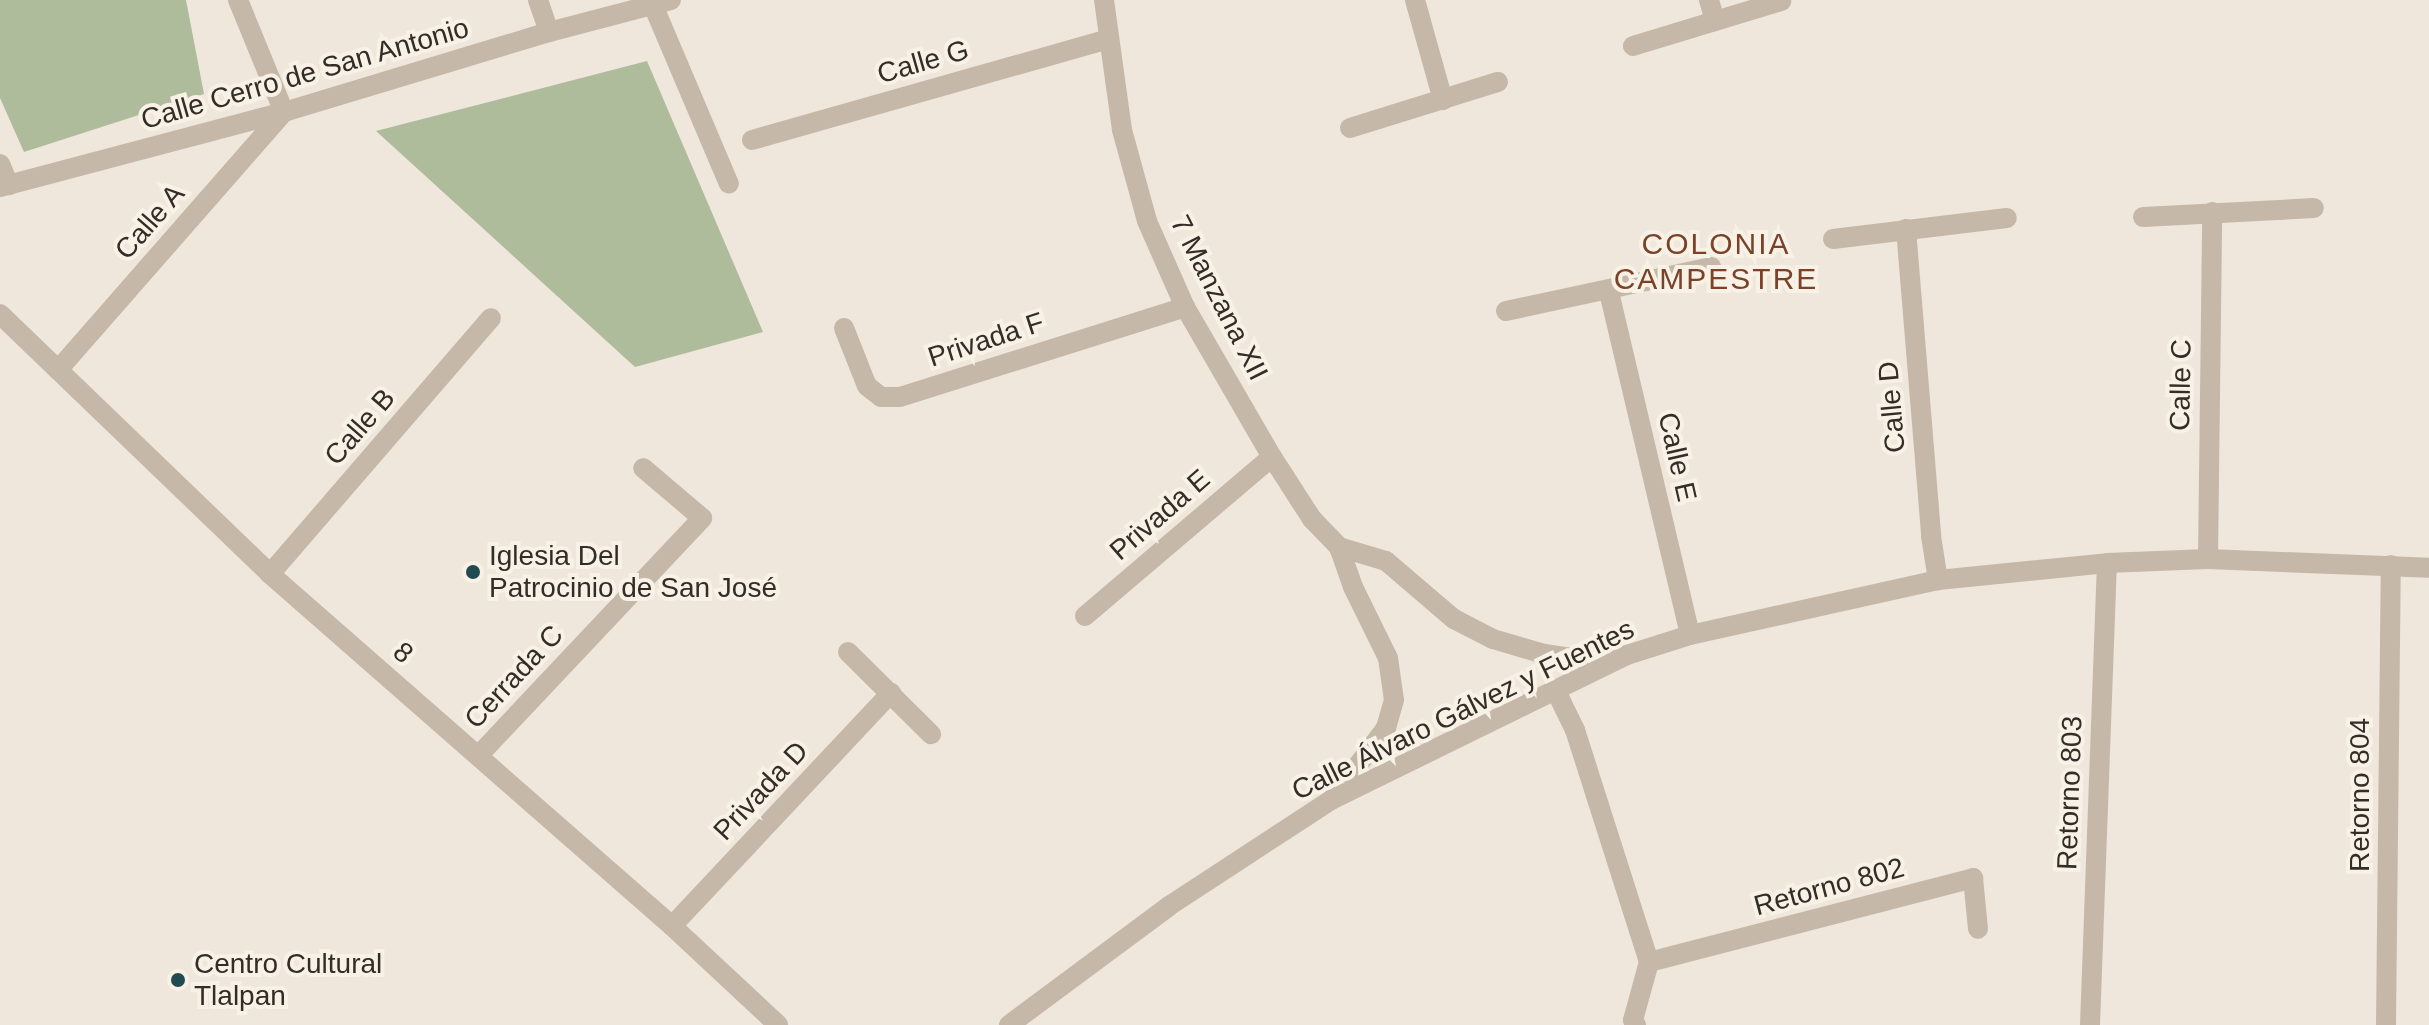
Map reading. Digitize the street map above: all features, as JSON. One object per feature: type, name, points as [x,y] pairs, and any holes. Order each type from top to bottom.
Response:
[{"type":"street","points":[[238,0],[284,112]]},
{"type":"street","points":[[538,0],[549,32]]},
{"type":"street","name":"7 Manzana XII","points":[[1104,0],[1122,130],[1143,206],[1185,307],[1272,457],[1312,519],[1339,547]]},
{"type":"street","points":[[1415,0],[1443,100]]},
{"type":"street","points":[[1709,0],[1715,21]]},
{"type":"street","points":[[1633,46],[1781,1]]},
{"type":"street","points":[[662,3],[729,184]]},
{"type":"street","name":"Calle Cerro de San Antonio","points":[[4,186],[284,112],[549,32],[662,3]]},
{"type":"street","name":"Calle G","points":[[752,140],[1109,39]]},
{"type":"street","points":[[1350,128],[1498,82]]},
{"type":"street","name":"Calle A","points":[[58,370],[284,112]]},
{"type":"street","points":[[0,164],[4,186]]},
{"type":"street","points":[[2143,217],[2314,208]]},
{"type":"street","name":"Calle C","points":[[2208,559],[2212,212]]},
{"type":"street","points":[[1833,239],[2007,218]]},
{"type":"street","name":"Calle D","points":[[1906,229],[1931,536],[1938,580]]},
{"type":"street","points":[[1506,311],[1609,292],[1711,267]]},
{"type":"street","name":"Calle E","points":[[1609,292],[1690,635]]},
{"type":"street","name":"Privada F","points":[[844,328],[867,386],[881,397],[900,397],[1185,307]]},
{"type":"street","name":"8","points":[[0,314],[270,574],[672,926],[778,1025]]},
{"type":"street","name":"Calle B","points":[[270,574],[491,318]]},
{"type":"street","name":"Privada E","points":[[1085,616],[1272,457]]},
{"type":"street","name":"Cerrada C","points":[[478,756],[702,518],[643,468]]},
{"type":"street","points":[[1339,547],[1386,561],[1454,619],[1518,649],[1574,658],[1627,655]]},
{"type":"street","points":[[1331,800],[1386,728],[1394,700],[1388,658],[1353,587],[1339,547]]},
{"type":"street","name":"Calle Álvaro Gálvez y Fuentes","points":[[1009,1025],[1169,906],[1331,800],[1627,655],[1690,635],[1938,580],[2107,563],[2208,559],[2429,568]]},
{"type":"street","name":"Retorno 803","points":[[2090,1025],[2107,563]]},
{"type":"street","name":"Retorno 804","points":[[2386,1025],[2391,565]]},
{"type":"street","points":[[848,652],[931,734]]},
{"type":"street","points":[[1555,689],[1575,730],[1649,962],[1633,1020],[1636,1025]]},
{"type":"street","name":"Privada D","points":[[672,926],[891,693]]},
{"type":"street","name":"Retorno 802","points":[[1649,962],[1973,878],[1978,929]]},
{"type":"green space","points":[[0,0],[186,0],[204,94],[24,152],[0,98]]},
{"type":"green space","points":[[647,61],[763,332],[635,367],[376,131]]},
{"type":"place","name":"Iglesia Del Patrocinio de San José","points":[[473,572]]},
{"type":"place","name":"Centro Cultural Tlalpan","points":[[178,980]]},
{"type":"district","name":"COLONIA CAMPESTRE","points":[[1716,261]]}]
